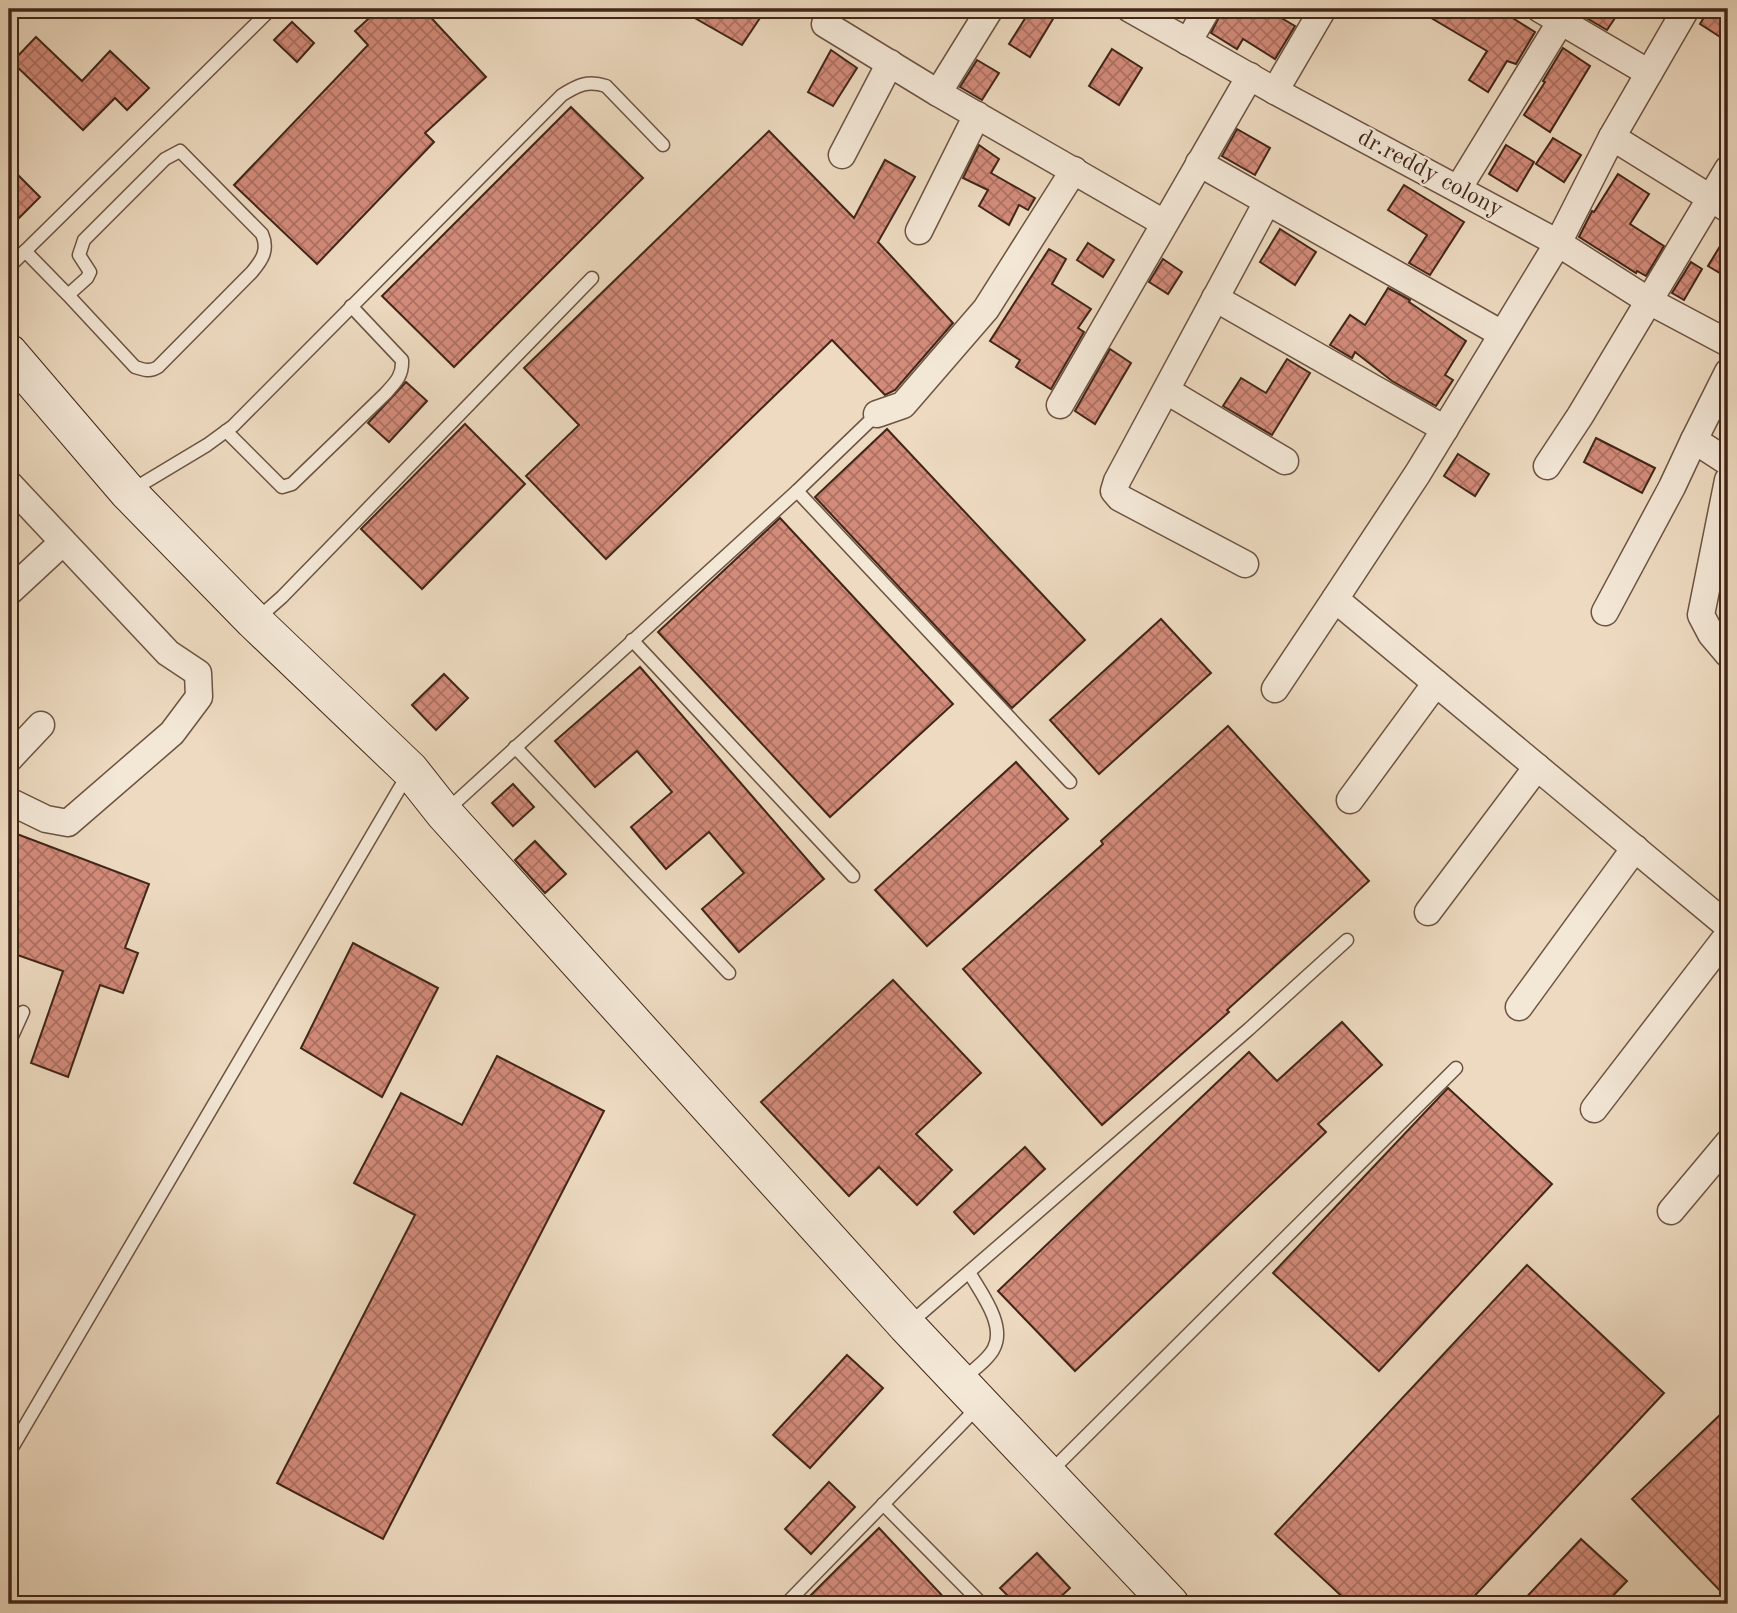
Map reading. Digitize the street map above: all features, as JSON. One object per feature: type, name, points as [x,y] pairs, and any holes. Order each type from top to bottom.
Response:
[{"type":"street","points":[[938,93],[990,9]]},
{"type":"street","name":"dr.reddy colony","points":[[1130,9],[1558,243],[1649,301],[1728,343]]},
{"type":"street","points":[[1188,42],[1207,9]]},
{"type":"street","points":[[1275,90],[1323,9]]},
{"type":"street","points":[[1275,689],[1445,429],[1558,243],[1612,137],[1686,9]]},
{"type":"street","points":[[1458,189],[1550,15],[1649,73]]},
{"type":"street","points":[[825,24],[938,93],[1164,223]]},
{"type":"street","points":[[842,155],[890,63]]},
{"type":"street","points":[[1060,405],[1250,76]]},
{"type":"street","points":[[919,231],[976,115]]},
{"type":"street","points":[[1612,137],[1720,204]]},
{"type":"street","points":[[1199,163],[1502,334]]},
{"type":"street","points":[[1547,466],[1649,301],[1720,204],[1728,169]]},
{"type":"street","points":[[877,414],[903,405],[986,309],[1074,170]]},
{"type":"street","points":[[1245,564],[1120,498],[1114,491],[1267,202]]},
{"type":"street","points":[[1215,298],[1445,429]]},
{"type":"street","points":[[9,353],[128,492],[254,621],[410,770],[443,813],[907,1326],[1170,1604]]},
{"type":"street","points":[[1605,612],[1672,487],[1728,372]]},
{"type":"street","points":[[1167,391],[1285,461]]},
{"type":"street","points":[[1693,440],[1728,462]]},
{"type":"street","points":[[1728,480],[1701,615],[1711,634],[1728,654]]},
{"type":"street","points":[[9,484],[168,653],[198,673],[199,696],[172,733],[68,823],[46,819],[9,801]]},
{"type":"street","points":[[9,592],[63,542]]},
{"type":"street","points":[[1335,599],[1728,926]]},
{"type":"street","points":[[1350,800],[1436,683]]},
{"type":"street","points":[[9,759],[41,725]]},
{"type":"street","points":[[1428,912],[1537,767]]},
{"type":"street","points":[[1519,1007],[1634,848]]},
{"type":"street","points":[[1594,1109],[1728,935]]},
{"type":"street","points":[[1671,1211],[1728,1143]]},
{"type":"lane","points":[[9,267],[271,9]]},
{"type":"lane","points":[[128,492],[226,431],[553,104],[573,88],[595,82],[606,86],[663,145]]},
{"type":"lane","points":[[25,251],[135,367],[152,370],[252,272],[263,259],[265,240],[180,151],[172,153],[84,240],[79,255],[90,272],[68,295]]},
{"type":"lane","points":[[254,621],[282,597],[592,278]]},
{"type":"lane","points":[[226,431],[282,487],[292,484],[385,394],[399,378],[403,369],[402,360],[351,306]]},
{"type":"lane","points":[[443,813],[797,491],[877,414]]},
{"type":"lane","points":[[797,491],[1070,782]]},
{"type":"lane","points":[[632,640],[853,876]]},
{"type":"lane","points":[[515,747],[729,973]]},
{"type":"lane","points":[[9,1453],[410,770]]},
{"type":"lane","points":[[907,1326],[1249,1029],[1347,940]]},
{"type":"lane","points":[[9,1043],[23,1012]]},
{"type":"lane","points":[[1048,1475],[1456,1068]]},
{"type":"lane","points":[[786,1604],[883,1504],[970,1393],[994,1349],[997,1330],[991,1311],[969,1272]]},
{"type":"lane","points":[[883,1504],[982,1604]]},
{"type":"building","points":[[379,9],[423,9],[486,77],[425,133],[434,142],[317,264],[234,185],[368,45],[355,31]]},
{"type":"building","points":[[679,9],[766,9],[742,45]]},
{"type":"building","points":[[1031,9],[1059,9],[1030,57],[1009,44]]},
{"type":"building","points":[[1223,9],[1266,9],[1295,26],[1275,59],[1243,39],[1237,49],[1211,33]]},
{"type":"building","points":[[1416,9],[1493,9],[1535,32],[1516,64],[1507,61],[1488,92],[1469,80],[1487,51]]},
{"type":"building","points":[[1571,9],[1621,9],[1607,30]]},
{"type":"building","points":[[1709,9],[1728,9],[1728,42],[1700,24]]},
{"type":"building","points":[[292,22],[314,43],[297,62],[274,40]]},
{"type":"building","points":[[36,37],[82,81],[110,51],[149,88],[127,110],[115,98],[83,130],[12,62]]},
{"type":"building","points":[[1563,48],[1590,66],[1550,132],[1524,115]]},
{"type":"building","points":[[1112,49],[1142,68],[1119,105],[1089,86]]},
{"type":"building","points":[[831,50],[857,68],[833,106],[808,92]]},
{"type":"building","points":[[977,60],[999,73],[982,100],[960,87]]},
{"type":"building","points":[[571,107],[643,178],[454,367],[382,296]]},
{"type":"building","points":[[1237,129],[1270,148],[1255,175],[1222,156]]},
{"type":"building","points":[[769,131],[854,218],[885,160],[915,177],[878,242],[953,323],[895,390],[885,395],[832,340],[606,559],[526,476],[579,425],[524,368]]},
{"type":"building","points":[[1553,138],[1581,155],[1564,182],[1536,164]]},
{"type":"building","points":[[979,145],[999,159],[991,173],[1035,198],[1028,210],[1019,205],[1009,225],[979,206],[988,190],[963,178]]},
{"type":"building","points":[[1506,145],[1534,162],[1517,191],[1489,174]]},
{"type":"building","points":[[9,166],[40,197],[9,228]]},
{"type":"building","points":[[1618,174],[1649,194],[1630,224],[1664,246],[1646,276],[1637,271],[1636,273],[1579,237],[1592,211],[1594,212]]},
{"type":"building","points":[[1404,185],[1464,222],[1430,275],[1409,263],[1427,235],[1388,210]]},
{"type":"building","points":[[1280,229],[1316,252],[1295,285],[1260,262]]},
{"type":"building","points":[[1728,233],[1728,278],[1708,266]]},
{"type":"building","points":[[1088,243],[1114,260],[1103,277],[1077,260]]},
{"type":"building","points":[[1049,249],[1066,259],[1052,284],[1091,309],[1078,328],[1084,332],[1051,389],[1016,367],[1020,360],[990,341]]},
{"type":"building","points":[[1163,259],[1182,272],[1168,294],[1149,282]]},
{"type":"building","points":[[1691,262],[1702,269],[1684,300],[1672,293]]},
{"type":"building","points":[[1388,288],[1410,300],[1409,302],[1466,341],[1445,375],[1453,380],[1436,406],[1392,381],[1355,352],[1352,358],[1330,345],[1350,315],[1365,325]]},
{"type":"building","points":[[1110,349],[1131,363],[1095,424],[1075,411]]},
{"type":"building","points":[[1287,359],[1310,373],[1272,435],[1223,406],[1241,378],[1266,393]]},
{"type":"building","points":[[406,382],[427,401],[389,442],[368,423]]},
{"type":"building","points":[[465,424],[525,484],[422,589],[361,529]]},
{"type":"building","points":[[887,429],[1085,640],[1012,708],[815,497]]},
{"type":"building","points":[[1596,438],[1655,468],[1642,493],[1584,462]]},
{"type":"building","points":[[1458,454],[1489,474],[1475,496],[1444,476]]},
{"type":"building","points":[[780,518],[953,704],[830,817],[658,632]]},
{"type":"building","points":[[1161,619],[1211,673],[1099,774],[1050,720]]},
{"type":"building","points":[[640,667],[824,879],[739,952],[702,909],[744,873],[709,832],[666,869],[631,827],[672,792],[637,751],[595,787],[555,741]]},
{"type":"building","points":[[444,674],[468,698],[436,730],[412,705]]},
{"type":"building","points":[[1228,726],[1369,881],[1227,1010],[1229,1012],[1102,1125],[963,969],[1103,844],[1101,841]]},
{"type":"building","points":[[1016,762],[1068,819],[927,946],[875,890]]},
{"type":"building","points":[[513,784],[534,807],[513,826],[492,803]]},
{"type":"building","points":[[9,831],[149,884],[125,948],[138,953],[123,993],[100,985],[68,1077],[31,1063],[63,971],[9,952]]},
{"type":"building","points":[[535,841],[566,874],[545,893],[515,860]]},
{"type":"building","points":[[353,943],[438,988],[382,1097],[301,1048]]},
{"type":"building","points":[[893,980],[981,1073],[916,1134],[952,1170],[917,1205],[879,1167],[849,1196],[761,1102]]},
{"type":"building","points":[[1342,1022],[1382,1065],[1318,1124],[1326,1132],[1075,1371],[998,1291],[1249,1052],[1277,1081]]},
{"type":"building","points":[[497,1056],[604,1111],[383,1539],[277,1483],[415,1215],[354,1183],[401,1093],[462,1125]]},
{"type":"building","points":[[1448,1088],[1552,1184],[1379,1371],[1273,1273]]},
{"type":"building","points":[[1025,1147],[1045,1169],[974,1234],[954,1212]]},
{"type":"building","points":[[1527,1265],[1664,1393],[1467,1604],[1350,1604],[1275,1534]]},
{"type":"building","points":[[847,1355],[883,1388],[810,1468],[773,1435]]},
{"type":"building","points":[[1728,1407],[1728,1599],[1632,1499]]},
{"type":"building","points":[[829,1482],[855,1507],[811,1554],[785,1529]]},
{"type":"building","points":[[879,1528],[950,1604],[802,1604],[838,1568]]},
{"type":"building","points":[[1581,1539],[1627,1581],[1605,1604],[1520,1604]]},
{"type":"building","points":[[1037,1553],[1070,1588],[1053,1604],[1016,1604],[1000,1588]]}]
